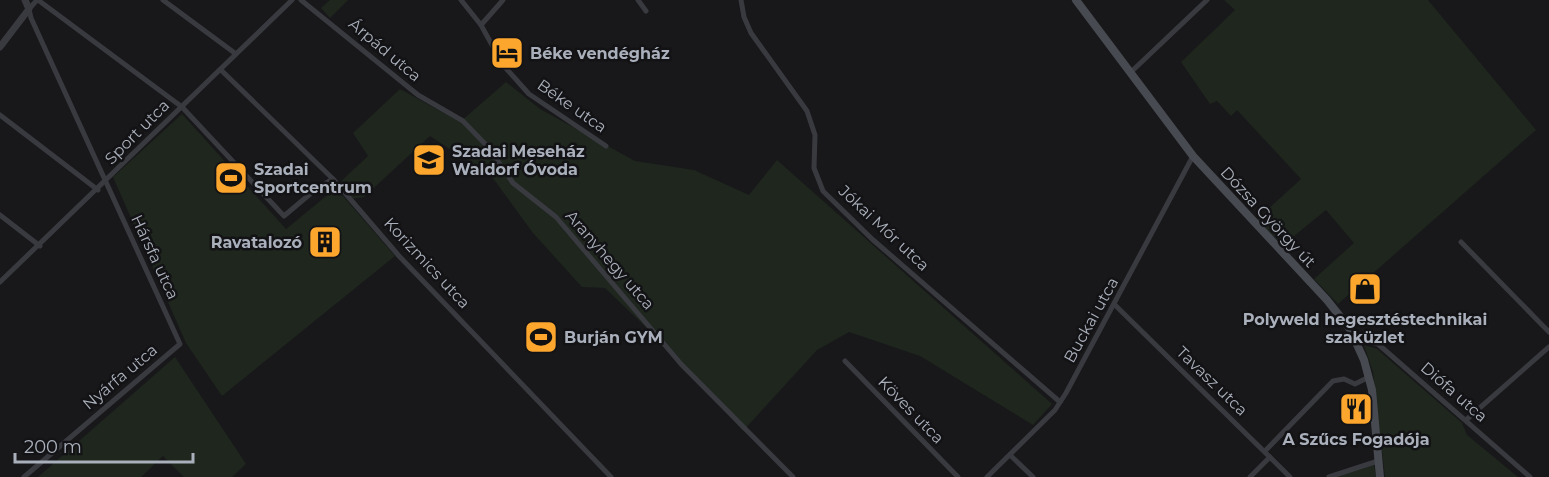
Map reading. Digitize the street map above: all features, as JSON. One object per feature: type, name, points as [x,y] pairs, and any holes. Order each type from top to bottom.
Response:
[{"type":"main road","name":"Dózsa György út","points":[[1077,0],[1193,156],[1327,300],[1355,338],[1369,376],[1380,477]]},
{"type":"street","points":[[25,0],[29,9]]},
{"type":"street","points":[[0,47],[37,0],[182,107],[284,216],[316,189],[333,179]]},
{"type":"street","points":[[163,0],[236,54]]},
{"type":"street","name":"Sport utca","points":[[0,282],[98,190],[292,0]]},
{"type":"street","name":"Árpád utca","points":[[301,0],[423,98]]},
{"type":"street","name":"Béke utca","points":[[461,0],[481,25],[503,64],[529,94],[606,146]]},
{"type":"street","points":[[481,25],[503,0]]},
{"type":"street","points":[[638,0],[646,11]]},
{"type":"street","name":"Jókai Mór utca","points":[[741,0],[744,17],[752,33],[807,111],[815,135],[814,168],[823,191],[872,239],[1060,402]]},
{"type":"street","points":[[1131,72],[1207,0]]},
{"type":"street","name":"Hársfa utca","points":[[29,9],[31,18],[180,344]]},
{"type":"street","name":"Korizmics utca","points":[[221,70],[333,179],[399,256],[611,477]]},
{"type":"street","name":"Aranyhegy utca","points":[[423,98],[463,121],[488,147],[513,183],[556,217],[681,364],[793,477]]},
{"type":"street","points":[[0,115],[98,190]]},
{"type":"street","name":"Buckai utca","points":[[987,477],[1060,402],[1115,305],[1193,156]]},
{"type":"street","points":[[0,215],[40,246]]},
{"type":"street","points":[[1461,242],[1549,332]]},
{"type":"street","name":"Tavasz utca","points":[[1115,305],[1290,477]]},
{"type":"street","name":"Diófa utca","points":[[1355,338],[1378,344],[1530,477]]},
{"type":"street","name":"Nyárfa utca","points":[[24,477],[180,344]]},
{"type":"street","points":[[1466,420],[1549,347]]},
{"type":"street","name":"Köves utca","points":[[845,361],[958,477]]},
{"type":"street","points":[[1264,451],[1333,381],[1344,380],[1355,384],[1369,376]]},
{"type":"street","points":[[1010,455],[1033,477]]},
{"type":"street","points":[[1250,477],[1270,457]]},
{"type":"street","points":[[1329,477],[1378,461]]},
{"type":"shaded area","points":[[330,0],[348,0],[330,18],[321,8]]},
{"type":"shaded area","points":[[1224,0],[1428,0],[1536,130],[1338,304],[1314,279],[1354,243],[1326,210],[1283,245],[1256,220],[1301,179],[1237,110],[1231,116],[1217,101],[1210,104],[1181,62],[1235,10]]},
{"type":"shaded area","points":[[506,82],[540,109],[635,161],[694,170],[749,195],[777,160],[1052,404],[1033,425],[920,356],[849,332],[817,350],[743,431],[679,359],[605,288],[582,287],[533,233],[492,177],[430,136],[364,197],[350,199],[338,184],[368,156],[353,133],[400,89],[460,122]]},
{"type":"shaded area","points":[[182,114],[286,229],[336,188],[395,256],[222,396],[186,343],[113,177]]},
{"type":"shaded area","points":[[1364,345],[1377,349],[1462,423],[1467,435],[1518,477],[1385,477],[1373,372]]},
{"type":"shaded area","points":[[175,357],[246,464],[232,477],[184,477],[163,456],[141,477],[38,477]]},
{"type":"shaded area","points":[[1374,465],[1376,477],[1335,477]]},
{"type":"place","name":"Béke vendégház","points":[[507,53]]},
{"type":"place","name":"Szadai Meseház Waldorf Óvoda","points":[[429,160]]},
{"type":"place","name":"Szadai Sportcentrum","points":[[231,178]]},
{"type":"place","name":"Ravatalozó","points":[[325,242]]},
{"type":"place","name":"Polyweld hegesztéstechnikai szaküzlet","points":[[1365,289]]},
{"type":"place","name":"Burján GYM","points":[[541,337]]},
{"type":"place","name":"A Szűcs Fogadója","points":[[1356,409]]}]
